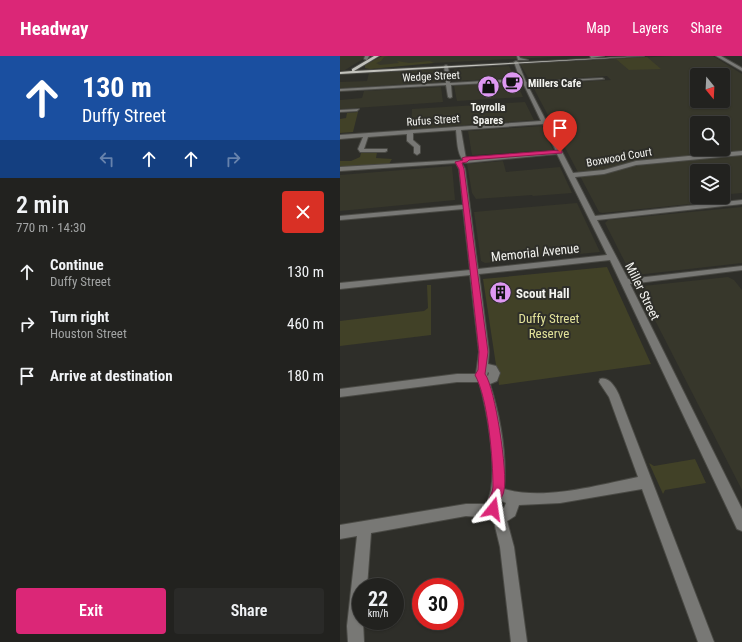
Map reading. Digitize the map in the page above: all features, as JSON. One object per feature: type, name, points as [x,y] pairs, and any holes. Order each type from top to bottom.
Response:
[{"type":"main road","points":[[340,79],[345,73],[369,58],[378,56]]},
{"type":"main road","points":[[345,73],[515,60],[614,56]]},
{"type":"main road","points":[[345,73],[370,69],[515,60],[642,56]]},
{"type":"main road","points":[[369,58],[364,67],[370,69]]},
{"type":"main road","points":[[434,65],[446,66]]},
{"type":"street","points":[[591,57],[602,56]]},
{"type":"street","points":[[718,56],[742,70]]},
{"type":"street","name":"Miller Street","points":[[515,60],[524,81],[625,282],[742,524]]},
{"type":"street","points":[[446,66],[450,97]]},
{"type":"street","name":"Wedge Street","points":[[340,90],[448,84],[602,79]]},
{"type":"street","points":[[340,111],[357,110]]},
{"type":"street","name":"Rufus Street","points":[[340,137],[544,121]]},
{"type":"street","points":[[458,128],[462,152],[466,207],[499,471],[498,490],[503,505],[519,642]]},
{"type":"street","points":[[410,132],[410,141],[417,146],[418,153]]},
{"type":"street","points":[[366,135],[361,149],[362,151],[385,150]]},
{"type":"street","points":[[340,170],[560,152]]},
{"type":"street","name":"Boxwood Court","points":[[571,175],[604,172],[636,163],[742,153]]},
{"type":"street","points":[[593,218],[742,202]]},
{"type":"street","points":[[340,218],[466,207]]},
{"type":"street","name":"Memorial Avenue","points":[[340,286],[612,257]]},
{"type":"street","points":[[625,282],[739,269],[742,277]]},
{"type":"street","points":[[340,393],[486,374]]},
{"type":"street","points":[[604,382],[614,395],[706,642]]},
{"type":"street","points":[[340,532],[466,510],[479,510],[524,502],[537,498],[570,495],[646,482]]},
{"type":"street","points":[[356,642],[355,626],[365,528]]},
{"type":"shaded area","points":[[340,56],[368,56],[345,70],[340,70]]},
{"type":"shaded area","points":[[383,56],[570,56],[377,66],[369,65]]},
{"type":"shaded area","points":[[672,56],[713,56],[742,74],[742,193],[730,195],[730,164],[690,164],[690,204],[602,213],[599,212],[532,85],[611,80],[607,76],[530,81],[520,64]]},
{"type":"shaded area","points":[[509,66],[515,78],[455,81],[454,69]]},
{"type":"shaded area","points":[[439,69],[441,82],[340,88],[340,82],[367,81],[369,73]]},
{"type":"shaded area","points":[[516,82],[523,97],[457,101],[454,86]]},
{"type":"shaded area","points":[[441,87],[443,102],[340,109],[340,100],[362,98],[364,91]]},
{"type":"shaded area","points":[[525,102],[534,120],[411,129],[412,109]]},
{"type":"shaded area","points":[[542,126],[553,150],[472,155],[468,131]]},
{"type":"shaded area","points":[[503,161],[506,172],[560,167],[572,193],[476,199],[472,193],[467,164]]},
{"type":"shaded area","points":[[452,166],[455,200],[340,211],[340,175]]},
{"type":"shaded area","points":[[577,203],[600,252],[485,263],[481,261],[474,212]]},
{"type":"shaded area","points":[[742,207],[742,263],[636,275],[631,274],[605,223],[608,220]]},
{"type":"shaded area","points":[[728,277],[734,280],[742,290],[742,490],[639,289],[643,286]]},
{"type":"green space","points":[[382,56],[389,56],[384,57],[381,61],[376,63],[380,65],[399,63],[397,61],[409,63],[430,61],[434,63],[370,69],[365,68],[365,65]]},
{"type":"green space","points":[[647,57],[661,69],[629,70],[616,59]]},
{"type":"green space","points":[[358,112],[353,132],[340,133],[340,119],[346,118],[347,113]]},
{"type":"green space","points":[[377,152],[376,158],[392,159],[389,164],[340,167],[340,161],[351,161],[360,157],[361,153]]},
{"type":"green space","name":"Duffy Street Reserve","points":[[607,267],[651,364],[499,385],[483,279]]},
{"type":"green space","points":[[427,285],[431,285],[431,335],[340,346],[340,321],[424,311],[428,308]]},
{"type":"green space","points":[[695,459],[706,483],[665,490],[663,494],[649,463],[654,466]]},
{"type":"building","name":"Scout Hall","points":[[502,285],[505,300],[497,301],[494,286]]},
{"type":"place","name":"Millers Cafe","points":[[513,83]]},
{"type":"place","name":"Toyrolla Spares","points":[[488,87]]},
{"type":"place","name":"Scout Hall","points":[[500,293]]},
{"type":"route","points":[[493,509],[492,506],[498,490],[499,471],[490,401],[486,385],[480,375],[484,352],[462,169],[458,162],[465,161],[465,158],[560,152]]}]
